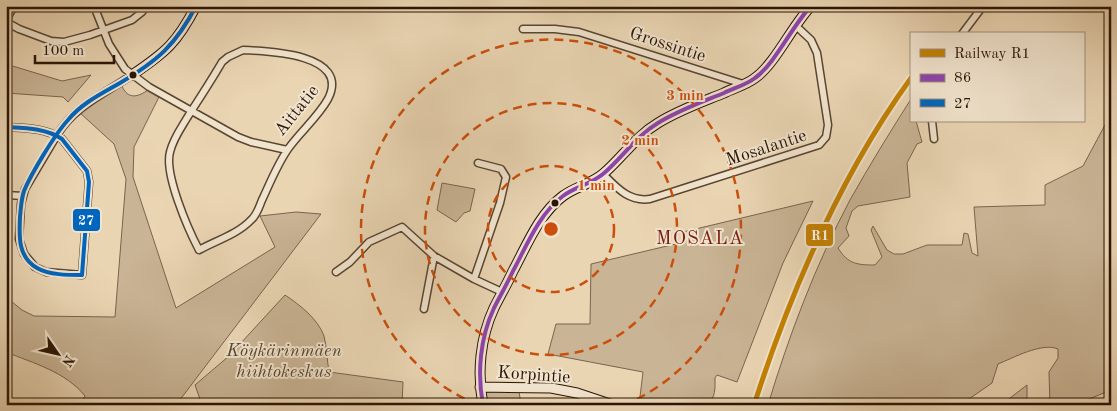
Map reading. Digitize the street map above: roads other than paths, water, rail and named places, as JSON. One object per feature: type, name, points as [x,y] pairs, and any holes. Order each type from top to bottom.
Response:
[{"type":"street","points":[[16,6],[7,16],[8,23],[51,41],[71,40],[132,20],[146,6]]},
{"type":"street","name":"Aittatie","points":[[94,6],[115,54],[132,75],[149,87],[192,111],[244,140],[287,150],[323,106],[331,92],[331,78],[328,71],[309,59],[256,50],[243,50],[222,62],[192,111]]},
{"type":"street","points":[[6,127],[44,131],[57,135],[86,171],[89,182],[82,275],[46,272],[35,267],[27,259],[19,239],[23,196],[33,174],[57,135],[67,120],[87,102],[132,75],[173,44],[184,29],[196,6]]},
{"type":"street","points":[[483,405],[480,387],[480,368],[488,321],[531,235],[549,210],[564,195],[590,183],[603,174],[636,140],[656,124],[678,112],[756,78],[768,66],[811,6]]},
{"type":"street","points":[[964,32],[983,6]]},
{"type":"street","name":"Mosalantie","points":[[603,174],[619,190],[632,198],[650,199],[819,145],[826,137],[828,125],[820,85],[817,52],[811,40],[795,26]]},
{"type":"street","name":"Grossintie","points":[[523,29],[555,29],[579,32],[743,84]]},
{"type":"street","points":[[192,111],[172,143],[169,161],[173,184],[193,239],[199,250],[234,232],[252,220],[287,150]]},
{"type":"street","points":[[932,122],[934,139]]},
{"type":"street","points":[[474,279],[500,203],[506,177],[501,169],[478,162]]},
{"type":"street","points":[[6,195],[23,196]]},
{"type":"street","points":[[336,272],[350,262],[369,242],[402,227],[434,256],[474,279],[502,292]]},
{"type":"street","points":[[424,309],[434,256]]},
{"type":"street","name":"Korpintie","points":[[480,387],[551,388],[578,393],[613,405]]},
{"type":"rail line","name":"R1","points":[[754,405],[784,319],[820,235],[862,154],[885,115],[910,79]]},
{"type":"district","name":"MOSALA","points":[[700,237]]},
{"type":"park label","name":"Köykärinmäen hiihtokeskus","points":[[284,360]]}]
